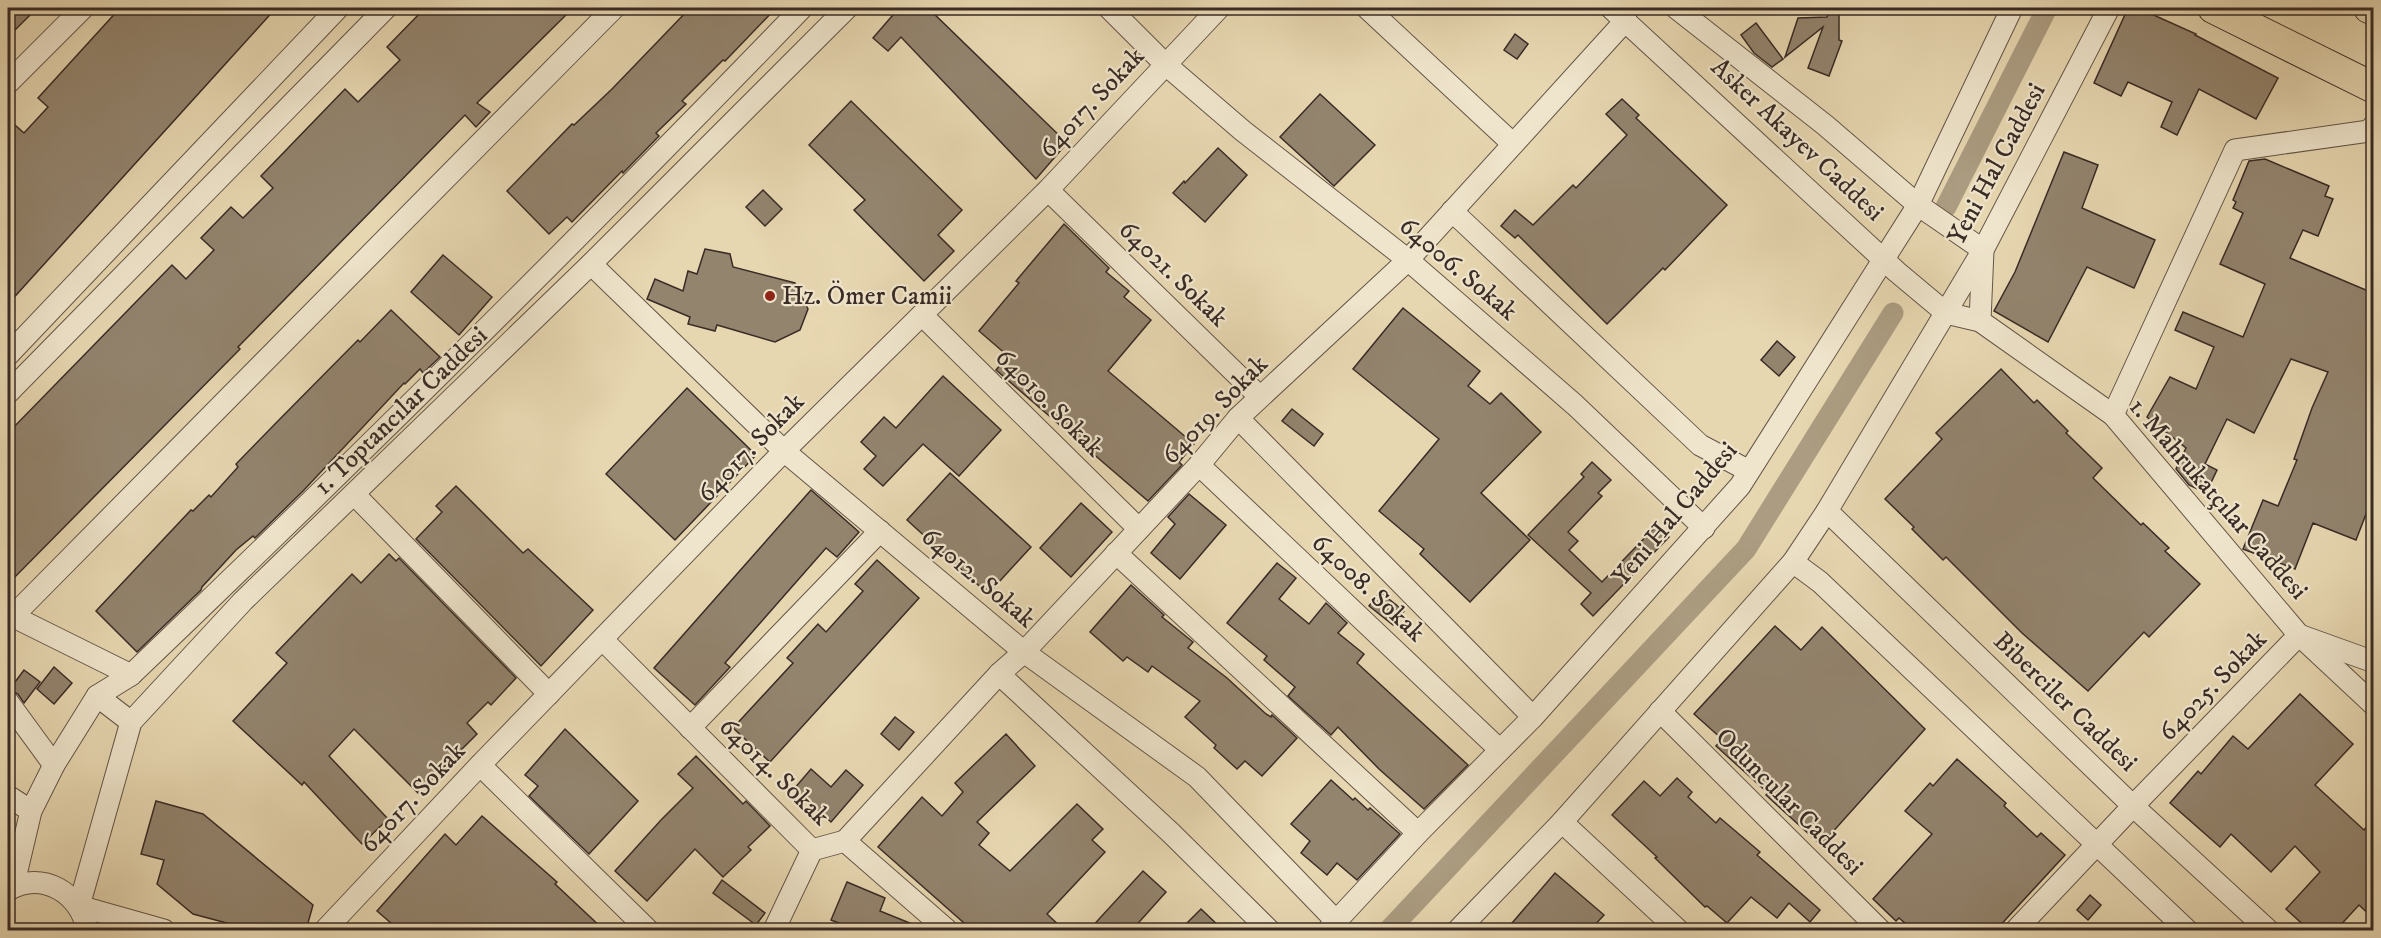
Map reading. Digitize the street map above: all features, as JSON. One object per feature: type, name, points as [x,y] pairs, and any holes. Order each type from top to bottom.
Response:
[{"type":"highway","points":[[2213,8],[2373,88]]},
{"type":"highway","points":[[2369,8],[2373,10]]},
{"type":"street","points":[[8,82],[83,8]]},
{"type":"street","points":[[8,355],[338,8]]},
{"type":"street","points":[[8,393],[386,8]]},
{"type":"street","points":[[131,675],[10,615],[614,8]]},
{"type":"street","name":"1. Toptancılar Caddesi","points":[[10,889],[31,811],[54,765],[97,696],[131,675],[387,427],[638,177],[802,8]]},
{"type":"street","name":"1. Toptancılar Caddesi","points":[[79,906],[132,722],[243,601],[591,264],[847,8]]},
{"type":"street","name":"64006. Sokak","points":[[1109,8],[1165,64],[1243,131],[1408,260],[1575,405],[1704,528]]},
{"type":"street","name":"64017. Sokak","points":[[325,930],[480,765],[784,451],[1048,190],[1219,8]]},
{"type":"street","points":[[1367,8],[1513,144]]},
{"type":"street","name":"Asker Akayev Caddesi","points":[[1676,8],[1825,125],[1918,206],[1983,250]]},
{"type":"street","name":"Yeni Hal Caddesi","points":[[1333,926],[1418,833],[1533,717],[1704,528],[1749,471],[1918,206],[2012,8]]},
{"type":"street","name":"Yeni Hal Caddesi","points":[[1458,930],[1562,822],[1793,562],[1827,511],[1983,250],[2109,8]]},
{"type":"street","name":"64019. Sokak","points":[[845,841],[999,674],[1024,652],[1199,465],[1238,418],[1408,260],[1513,144],[1619,14]]},
{"type":"street","name":"Asker Akayev Caddesi","points":[[1619,14],[1897,272],[1946,313]]},
{"type":"street","points":[[2113,415],[2235,150],[2369,130],[2373,125]]},
{"type":"street","name":"64021. Sokak","points":[[1048,190],[1260,397]]},
{"type":"street","points":[[1452,211],[1700,445],[1749,471]]},
{"type":"street","points":[[1980,321],[1983,250]]},
{"type":"street","name":"64012. Sokak","points":[[591,264],[784,451],[1024,652],[1197,777],[1333,926]]},
{"type":"street","name":"1. Mahrukatçılar Caddesi","points":[[1946,313],[1980,321],[2113,415],[2300,635],[2373,705]]},
{"type":"street","name":"64010. Sokak","points":[[922,315],[1139,529]]},
{"type":"street","points":[[1238,418],[1533,717]]},
{"type":"street","name":"64008. Sokak","points":[[1199,465],[1500,750]]},
{"type":"street","points":[[354,494],[549,694]]},
{"type":"street","name":"Biberciler Caddesi","points":[[1827,511],[2133,806],[2268,930]]},
{"type":"street","points":[[690,728],[880,531]]},
{"type":"street","points":[[1116,553],[1418,833]]},
{"type":"street","points":[[1793,562],[1820,582],[2187,930]]},
{"type":"street","points":[[2300,635],[2373,662]]},
{"type":"street","name":"64025. Sokak","points":[[2016,930],[2300,635]]},
{"type":"street","name":"64014. Sokak","points":[[603,640],[812,850],[845,841],[947,930]]},
{"type":"street","points":[[999,674],[1170,832],[1269,930]]},
{"type":"street","points":[[97,696],[132,722]]},
{"type":"street","points":[[8,702],[54,765]]},
{"type":"street","name":"Oduncular Caddesi","points":[[1660,711],[1880,930]]},
{"type":"street","points":[[480,765],[648,930]]},
{"type":"street","points":[[8,796],[31,811]]},
{"type":"street","points":[[1562,822],[1678,930]]},
{"type":"street","points":[[774,930],[812,850]]},
{"type":"street","points":[[10,889],[27,883],[42,883],[63,891],[79,906],[87,930]]},
{"type":"street","points":[[79,906],[164,930]]},
{"type":"building","points":[[8,8],[37,8],[8,37]]},
{"type":"building","points":[[120,8],[276,8],[8,304],[8,119],[24,133],[48,107],[38,98]]},
{"type":"building","points":[[425,8],[573,8],[477,103],[490,112],[476,127],[465,115],[238,347],[240,349],[8,584],[8,433],[172,265],[186,279],[214,250],[201,238],[231,207],[243,218],[273,188],[261,176],[345,89],[358,102],[400,60],[387,47]]},
{"type":"building","points":[[690,8],[776,8],[725,61],[723,60],[682,101],[686,104],[656,133],[659,136],[623,173],[622,171],[572,222],[567,217],[549,234],[507,191],[572,124],[574,125],[612,89]]},
{"type":"building","points":[[899,8],[928,8],[1067,143],[1036,179],[901,37],[888,51],[873,38]]},
{"type":"building","points":[[1831,8],[1839,8],[1839,40],[1842,41],[1829,76],[1808,68],[1823,27],[1785,57],[1798,18],[1827,17]]},
{"type":"building","points":[[2128,8],[2138,8],[2196,34],[2278,78],[2256,119],[2199,89],[2177,135],[2161,127],[2172,102],[2128,82],[2121,96],[2094,83]]},
{"type":"building","points":[[1756,23],[1783,59],[1772,67],[1754,53],[1741,35]]},
{"type":"building","points":[[1515,34],[1528,44],[1517,59],[1504,50]]},
{"type":"building","points":[[1320,94],[1375,145],[1334,186],[1280,137]]},
{"type":"building","points":[[1622,99],[1639,115],[1636,118],[1727,205],[1665,270],[1663,268],[1607,324],[1518,235],[1515,238],[1501,226],[1515,210],[1533,225],[1573,185],[1576,188],[1627,135],[1606,114]]},
{"type":"building","points":[[851,101],[962,210],[938,235],[954,251],[924,281],[854,210],[865,200],[809,145]]},
{"type":"building","points":[[1218,148],[1247,175],[1205,222],[1173,193]]},
{"type":"building","points":[[2064,152],[2098,165],[2082,208],[2155,240],[2134,288],[2087,267],[2048,342],[1994,311],[2015,272]]},
{"type":"building","points":[[2265,159],[2329,186],[2325,196],[2333,199],[2318,236],[2303,230],[2290,258],[2373,293],[2373,496],[2356,540],[2313,523],[2295,569],[2243,549],[2263,500],[2278,506],[2297,460],[2294,459],[2312,408],[2328,372],[2291,359],[2254,433],[2227,419],[2205,464],[2217,470],[2206,493],[2189,485],[2176,469],[2186,448],[2147,417],[2170,377],[2196,389],[2214,347],[2175,330],[2183,312],[2243,337],[2265,284],[2220,264],[2243,213],[2233,208],[2236,202],[2233,200],[2249,161]]},
{"type":"building","points":[[763,190],[782,209],[765,226],[746,207]]},
{"type":"building","points":[[1064,224],[1109,268],[1106,272],[1129,291],[1124,297],[1151,320],[1108,371],[1194,444],[1179,462],[1182,465],[1148,501],[996,370],[1008,356],[979,331],[1019,283],[1016,281]]},
{"type":"building","points":[[705,249],[730,254],[733,267],[795,283],[808,309],[800,330],[775,342],[717,325],[715,331],[688,324],[690,317],[647,299],[655,279],[683,291],[688,271],[697,274]]},
{"type":"building","points":[[443,255],[492,297],[459,335],[411,292]]},
{"type":"building","points":[[1403,308],[1480,371],[1468,386],[1490,404],[1501,393],[1541,432],[1481,493],[1530,540],[1470,602],[1420,554],[1424,549],[1379,511],[1439,439],[1353,369]]},
{"type":"building","points":[[391,310],[440,357],[423,373],[420,369],[404,383],[304,490],[255,538],[253,536],[236,550],[201,590],[137,652],[96,611],[191,510],[193,511],[209,495],[211,497],[238,467],[236,464],[274,425]]},
{"type":"building","points":[[1777,341],[1795,357],[1779,376],[1761,360]]},
{"type":"building","points":[[2001,369],[2034,403],[2037,400],[2068,431],[2066,433],[2102,468],[2093,478],[2141,525],[2143,523],[2169,548],[2165,551],[2200,584],[2149,637],[2144,632],[2088,691],[2022,633],[1946,557],[1943,560],[1885,499],[1942,439],[1936,433]]},
{"type":"building","points":[[943,376],[1001,430],[959,476],[923,444],[883,486],[864,469],[876,456],[861,442],[884,417],[896,428]]},
{"type":"building","points":[[687,388],[756,455],[675,540],[606,474]]},
{"type":"building","points":[[1292,409],[1323,434],[1314,446],[1282,421]]},
{"type":"building","points":[[1592,462],[1611,480],[1598,493],[1602,496],[1568,532],[1578,541],[1569,550],[1602,582],[1657,525],[1669,537],[1593,616],[1581,604],[1591,593],[1528,535],[1584,477],[1581,474]]},
{"type":"building","points":[[950,473],[1031,547],[988,594],[907,520]]},
{"type":"building","points":[[456,486],[523,553],[528,549],[593,610],[541,666],[416,539],[442,512],[436,506]]},
{"type":"building","points":[[811,490],[859,532],[837,557],[826,548],[725,663],[730,667],[695,705],[654,668]]},
{"type":"building","points":[[1189,494],[1226,525],[1180,579],[1151,553],[1175,524],[1168,517]]},
{"type":"building","points":[[1081,503],[1112,532],[1071,577],[1040,548]]},
{"type":"building","points":[[389,554],[396,561],[399,558],[516,678],[491,705],[488,702],[467,723],[477,734],[418,793],[354,729],[329,756],[388,819],[362,844],[304,782],[302,785],[233,721],[287,663],[276,653],[352,574],[361,583]]},
{"type":"building","points":[[877,560],[919,598],[770,762],[733,728],[793,663],[787,658],[818,624],[826,632],[863,591],[855,584]]},
{"type":"building","points":[[1277,563],[1296,578],[1279,599],[1309,624],[1326,603],[1347,623],[1338,633],[1364,654],[1357,663],[1468,765],[1424,809],[1379,769],[1338,727],[1331,735],[1288,696],[1295,687],[1264,660],[1267,656],[1227,623]]},
{"type":"building","points":[[1131,585],[1164,615],[1162,617],[1193,642],[1188,648],[1227,678],[1266,714],[1271,717],[1272,715],[1297,738],[1262,776],[1245,761],[1237,769],[1214,748],[1216,745],[1185,717],[1200,701],[1152,666],[1148,672],[1127,657],[1123,661],[1090,632]]},
{"type":"building","points":[[1380,592],[1404,611],[1393,625],[1369,606]]},
{"type":"building","points":[[1775,626],[1801,650],[1822,627],[1925,729],[1821,845],[1716,746],[1722,739],[1694,714]]},
{"type":"building","points":[[54,667],[72,683],[54,704],[37,689]]},
{"type":"building","points":[[24,670],[40,682],[24,703],[18,694],[9,690]]},
{"type":"building","points":[[2300,694],[2353,744],[2315,785],[2364,830],[2373,819],[2373,918],[2359,905],[2336,930],[2309,930],[2286,909],[2320,872],[2295,846],[2271,872],[2231,834],[2220,847],[2170,803],[2198,771],[2201,774],[2233,736],[2248,749]]},
{"type":"building","points":[[895,717],[914,732],[899,750],[881,734]]},
{"type":"building","points":[[565,729],[638,801],[589,854],[529,796],[538,786],[525,775]]},
{"type":"building","points":[[1006,734],[1035,766],[977,822],[989,833],[979,845],[1010,871],[1077,804],[1103,829],[1092,840],[1105,852],[1047,914],[1064,930],[972,930],[878,847],[922,797],[942,816],[963,792],[955,783]]},
{"type":"building","points":[[696,756],[743,804],[746,801],[770,826],[748,847],[751,850],[723,877],[695,849],[647,901],[615,871],[693,788],[678,774]]},
{"type":"building","points":[[1957,759],[2006,803],[2004,806],[2037,837],[2041,833],[2065,855],[1996,930],[1913,930],[1899,918],[1896,921],[1873,899],[1932,834],[1905,811],[1930,783],[1933,786]]},
{"type":"building","points":[[811,769],[831,787],[846,770],[863,785],[831,822],[794,789]]},
{"type":"building","points":[[1677,778],[1692,792],[1688,797],[1716,823],[1720,818],[1760,852],[1757,855],[1820,910],[1810,922],[1789,903],[1777,918],[1751,897],[1727,923],[1707,906],[1705,907],[1612,815],[1644,781],[1660,796]]},
{"type":"building","points":[[1331,780],[1353,800],[1355,798],[1368,810],[1370,808],[1400,834],[1357,880],[1337,863],[1327,875],[1301,853],[1310,841],[1291,824]]},
{"type":"building","points":[[156,801],[203,814],[313,905],[306,930],[253,930],[193,914],[157,884],[164,860],[141,854]]},
{"type":"building","points":[[482,816],[557,882],[555,884],[604,930],[399,930],[377,911],[445,834],[456,845]]},
{"type":"building","points":[[1143,871],[1166,892],[1132,930],[1089,930]]},
{"type":"building","points":[[1555,873],[1604,915],[1590,930],[1506,930]]},
{"type":"building","points":[[722,880],[765,913],[756,925],[713,893]]},
{"type":"building","points":[[847,882],[885,898],[880,911],[927,930],[857,930],[831,920]]},
{"type":"building","points":[[2090,895],[2101,905],[2088,920],[2077,910]]},
{"type":"building","points":[[1201,909],[1223,930],[1180,930]]},
{"type":"waterway","points":[[1946,207],[2047,8]]},
{"type":"waterway","points":[[1389,930],[1746,549],[1893,313]]},
{"type":"place","name":"Hz. Ömer Camii","points":[[770,296]]}]
